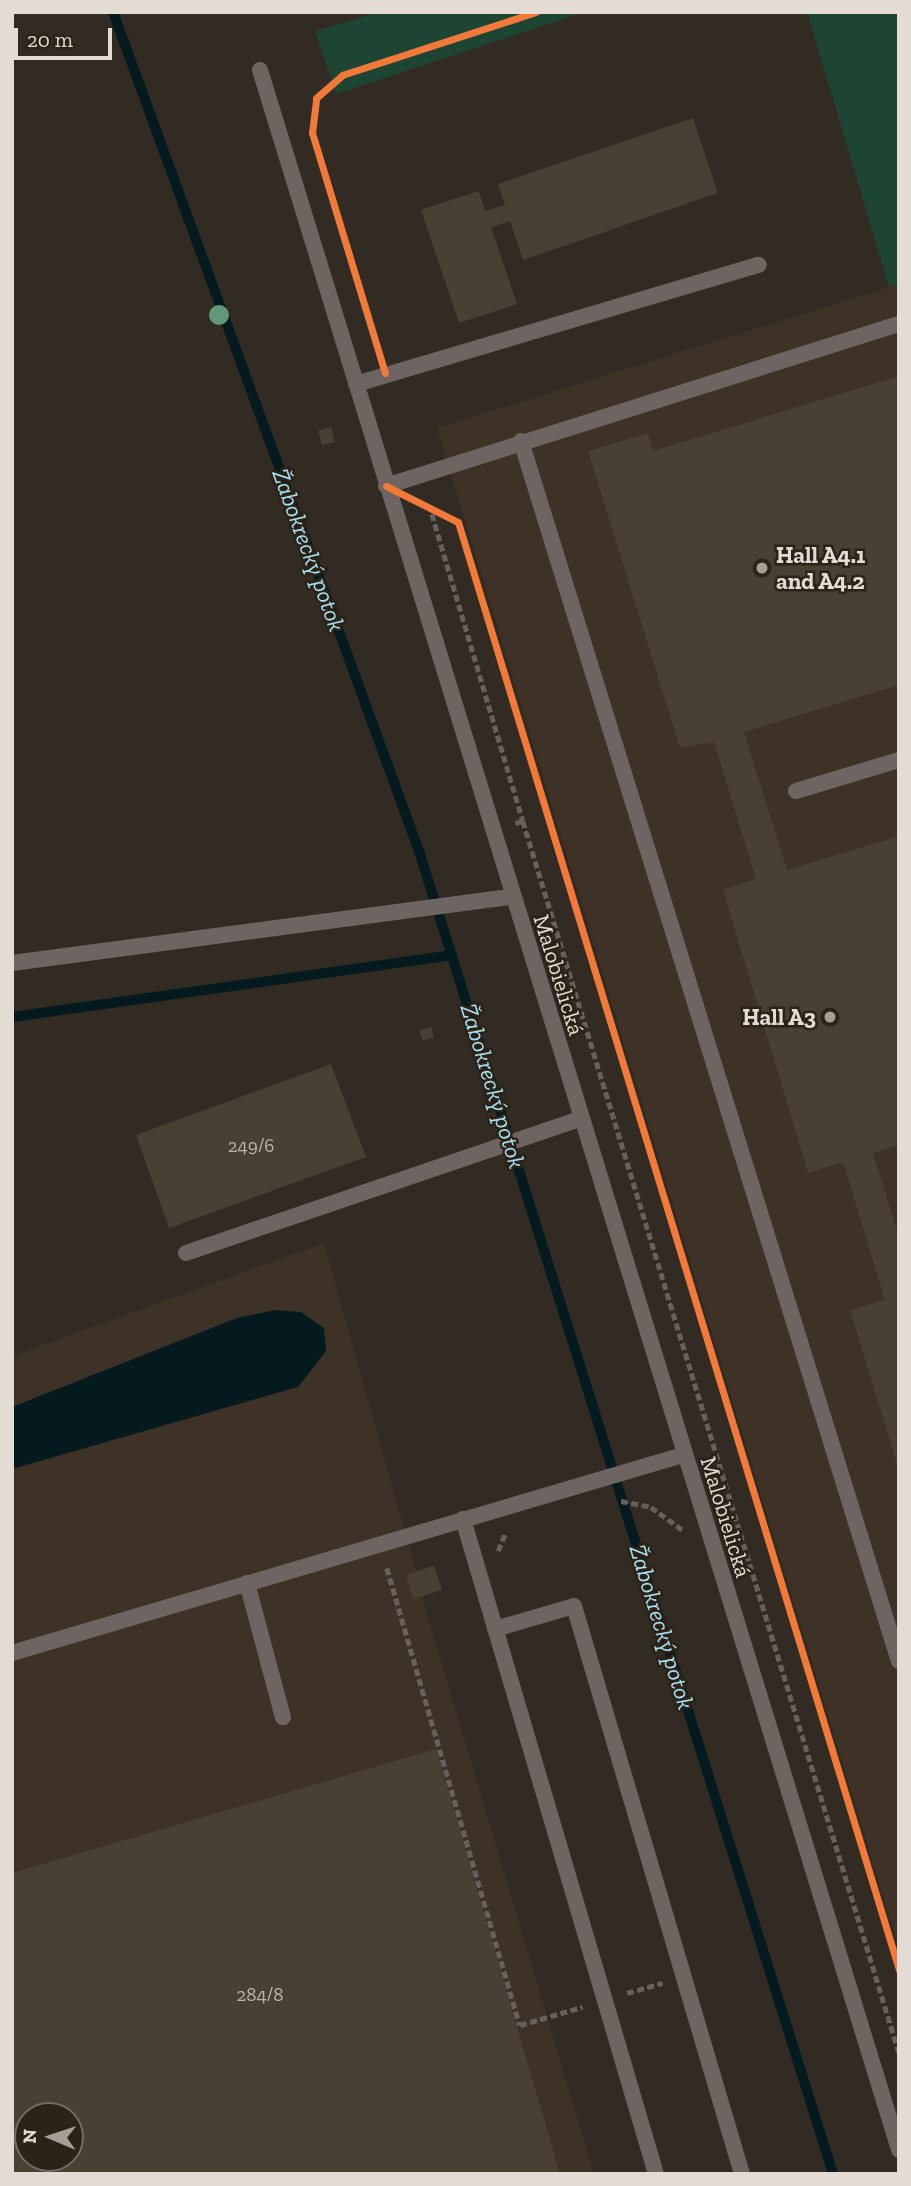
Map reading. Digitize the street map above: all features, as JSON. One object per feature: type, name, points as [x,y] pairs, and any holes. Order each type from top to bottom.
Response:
[{"type":"lane","name":"Malobielická","points":[[260,70],[510,897],[899,2150]]},
{"type":"lane","points":[[356,384],[758,265]]},
{"type":"lane","points":[[386,486],[521,441],[899,324]]},
{"type":"lane","points":[[521,441],[899,1661]]},
{"type":"lane","points":[[796,791],[899,760]]},
{"type":"lane","name":"Malobielická","points":[[12,963],[426,906],[510,897]]},
{"type":"lane","points":[[186,1253],[579,1119]]},
{"type":"lane","points":[[12,1653],[683,1455]]},
{"type":"lane","points":[[463,1519],[656,2174]]},
{"type":"lane","points":[[247,1583],[284,1717]]},
{"type":"lane","points":[[495,1629],[574,1606],[742,2174]]},
{"type":"path","points":[[386,486],[432,514],[445,518]]},
{"type":"path","points":[[432,514],[523,821],[899,2052]]},
{"type":"path","points":[[510,824],[523,821]]},
{"type":"path","points":[[607,1502],[651,1507],[679,1532]]},
{"type":"path","points":[[499,1559],[501,1539],[520,1528]]},
{"type":"path","points":[[399,1560],[386,1563],[520,2025],[684,1977]]},
{"type":"shaded area","points":[[899,284],[899,1949],[437,428]]},
{"type":"shaded area","points":[[324,1243],[416,1571],[434,1566],[442,1590],[422,1597],[594,2174],[12,2174],[12,1356]]},
{"type":"green space","points":[[379,12],[584,12],[336,94],[315,31]]},
{"type":"green space","points":[[807,12],[899,12],[899,284],[889,287]]},
{"type":"water","points":[[275,1310],[301,1312],[324,1328],[326,1351],[298,1387],[12,1469],[12,1407],[237,1318]]},
{"type":"building","points":[[693,118],[718,193],[523,260],[510,221],[491,227],[517,304],[459,323],[421,210],[479,191],[485,211],[505,205],[498,184]]},
{"type":"building","points":[[899,376],[899,685],[744,732],[787,870],[899,836],[899,1145],[873,1153],[899,1237],[898,1467],[850,1310],[885,1300],[843,1162],[808,1173],[723,890],[756,879],[714,742],[680,748],[588,451],[648,433],[653,451]]},
{"type":"building","points":[[331,427],[335,442],[322,445],[318,431]]},
{"type":"building","points":[[431,1027],[434,1037],[423,1041],[419,1031]]},
{"type":"building","points":[[331,1064],[366,1157],[169,1228],[136,1135]]},
{"type":"building","points":[[434,1566],[442,1590],[413,1599],[406,1575]]},
{"type":"building","points":[[436,1749],[560,2174],[12,2174],[12,1873]]},
{"type":"waterway","name":"Žabokrecký potok","points":[[113,12],[419,851],[833,2174]]},
{"type":"waterway","points":[[12,1017],[452,955]]},
{"type":"cycle path","points":[[385,373],[312,133],[316,98],[342,75],[536,12]]},
{"type":"cycle path","points":[[386,486],[458,522],[899,1970]]},
{"type":"place","name":"Hall A4.1 and A4.2","points":[[762,568]]},
{"type":"place","name":"Hall A3","points":[[830,1017]]}]
